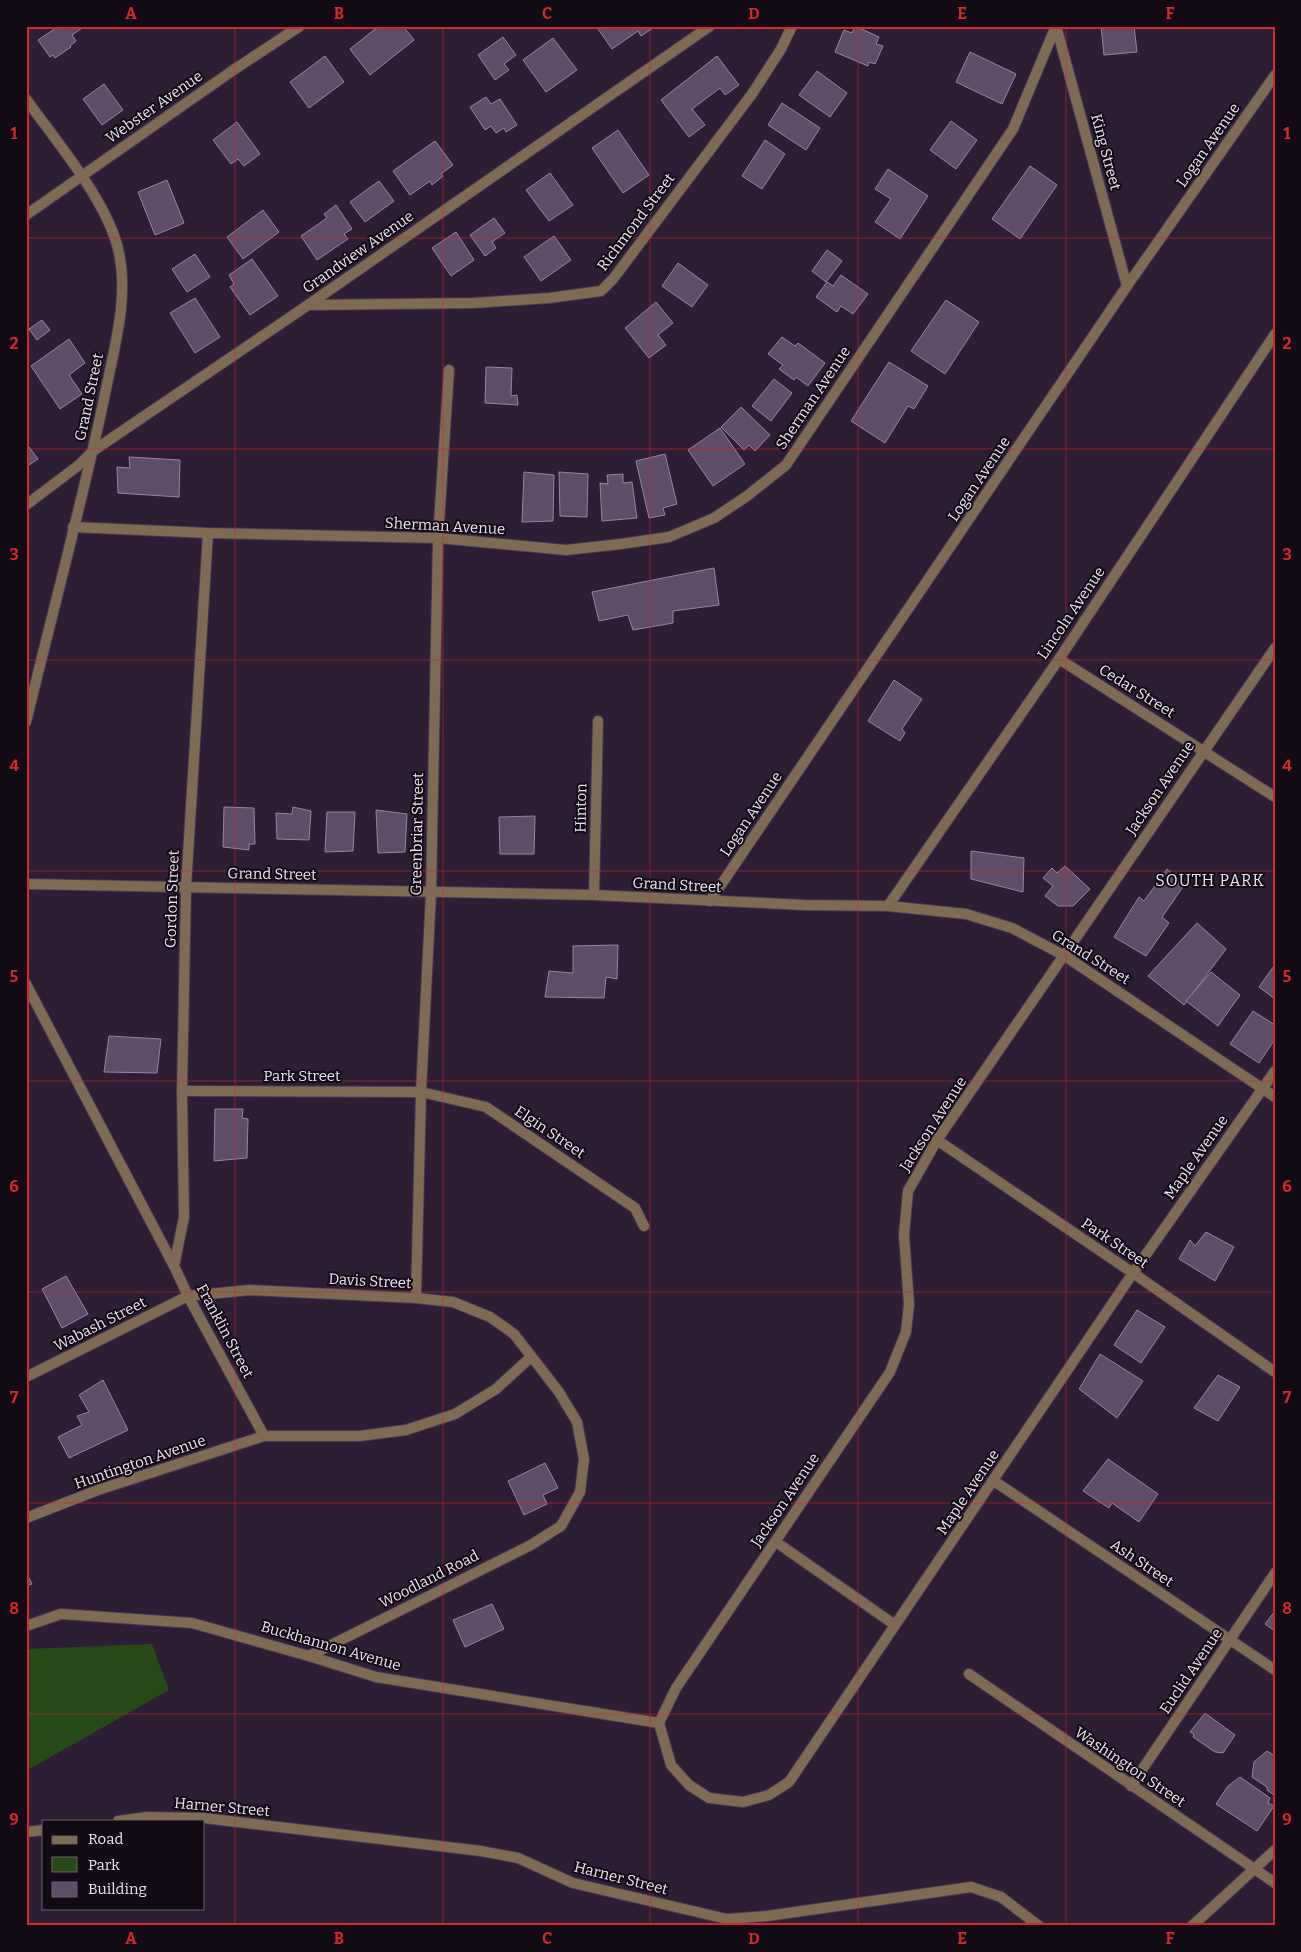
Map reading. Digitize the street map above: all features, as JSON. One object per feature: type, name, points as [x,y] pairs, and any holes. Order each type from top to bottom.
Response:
[{"type":"street","name":"Webster Avenue","points":[[26,215],[232,71],[300,26]]},
{"type":"street","name":"Grandview Avenue","points":[[26,505],[79,465],[93,451],[308,305],[710,26]]},
{"type":"street","name":"Richmond Street","points":[[308,305],[474,303],[549,298],[601,291],[613,278],[752,94],[782,49],[792,26]]},
{"type":"street","name":"King Street","points":[[1056,26],[1127,286]]},
{"type":"street","name":"Sherman Avenue","points":[[74,527],[208,533],[438,538],[566,550],[669,537],[714,518],[747,496],[786,465],[1013,129],[1056,26]]},
{"type":"street","name":"Logan Avenue","points":[[710,902],[1127,286],[1275,75]]},
{"type":"street","name":"Grand Street","points":[[26,99],[81,176],[109,222],[119,253],[123,294],[117,335],[93,451],[26,722]]},
{"type":"street","name":"Lincoln Avenue","points":[[888,906],[1059,658],[1275,334]]},
{"type":"street","name":"Greenbriar Street","points":[[416,1298],[421,1092],[431,893],[438,538],[449,370]]},
{"type":"street","name":"Gordon Street","points":[[174,1266],[184,1217],[182,1091],[186,887],[208,533]]},
{"type":"street","name":"Jackson Avenue","points":[[660,1723],[676,1688],[890,1372],[906,1332],[909,1304],[904,1235],[908,1191],[937,1140],[1275,648]]},
{"type":"street","name":"Cedar Street","points":[[1059,658],[1275,797]]},
{"type":"street","name":"Hinton","points":[[594,895],[598,721]]},
{"type":"street","name":"Grand Street","points":[[26,884],[594,895],[710,902],[888,906],[966,914],[1012,928],[1065,956],[1275,1097]]},
{"type":"street","name":"Franklin Street","points":[[26,984],[188,1296],[264,1436]]},
{"type":"street","name":"Maple Avenue","points":[[660,1723],[670,1765],[689,1785],[710,1798],[743,1802],[769,1795],[788,1782],[994,1481],[1133,1273],[1275,1071]]},
{"type":"street","name":"Park Street","points":[[182,1091],[421,1092]]},
{"type":"street","name":"Elgin Street","points":[[421,1092],[486,1107],[634,1208],[644,1226]]},
{"type":"street","name":"Park Street","points":[[937,1140],[1275,1372]]},
{"type":"street","name":"Davis Street","points":[[188,1296],[250,1290],[416,1298],[453,1302],[490,1318],[514,1334],[559,1392],[577,1422],[584,1460],[580,1492],[561,1526]]},
{"type":"street","name":"Wabash Street","points":[[26,1377],[188,1296]]},
{"type":"street","points":[[264,1436],[359,1436],[406,1430],[455,1414],[496,1389],[531,1358]]},
{"type":"street","name":"Huntington Avenue","points":[[26,1518],[98,1490],[264,1436]]},
{"type":"street","name":"Ash Street","points":[[994,1481],[1275,1670]]},
{"type":"street","name":"Woodland Road","points":[[310,1656],[530,1545],[561,1526]]},
{"type":"street","points":[[776,1542],[896,1625]]},
{"type":"street","name":"Euclid Avenue","points":[[1131,1786],[1275,1573]]},
{"type":"street","name":"Buckhannon Avenue","points":[[26,1626],[61,1614],[192,1622],[376,1677],[660,1723]]},
{"type":"street","name":"Washington Street","points":[[969,1674],[1275,1883]]},
{"type":"street","name":"Harner Street","points":[[125,1820],[147,1817],[204,1818],[481,1851],[518,1858],[573,1883],[727,1920],[970,1887],[1001,1897],[1039,1926]]},
{"type":"street","points":[[26,1832],[42,1830]]},
{"type":"street","points":[[1192,1926],[1275,1850]]},
{"type":"green space","points":[[152,1644],[169,1690],[26,1771],[26,1649]]},
{"type":"building","points":[[59,26],[85,26],[72,35],[76,41],[71,47],[55,58],[53,55],[50,57],[38,40]]},
{"type":"building","points":[[379,26],[403,26],[414,40],[370,75],[350,49]]},
{"type":"building","points":[[596,26],[652,26],[653,28],[641,36],[638,31],[612,49]]},
{"type":"building","points":[[855,26],[879,37],[876,44],[883,46],[875,64],[869,62],[868,66],[835,52],[844,30],[852,33]]},
{"type":"building","points":[[1101,26],[1134,26],[1137,52],[1104,55]]},
{"type":"building","points":[[503,37],[516,55],[504,64],[509,70],[495,80],[478,55]]},
{"type":"building","points":[[553,38],[577,70],[546,92],[523,60]]},
{"type":"building","points":[[970,52],[1016,74],[1002,104],[956,82]]},
{"type":"building","points":[[325,56],[344,82],[309,108],[290,82]]},
{"type":"building","points":[[717,56],[739,85],[725,95],[720,88],[692,109],[705,125],[689,137],[661,100]]},
{"type":"building","points":[[817,71],[847,93],[830,117],[799,95]]},
{"type":"building","points":[[104,84],[123,110],[102,125],[83,99]]},
{"type":"building","points":[[486,97],[491,104],[500,99],[517,125],[506,132],[504,128],[496,133],[491,126],[485,130],[470,107]]},
{"type":"building","points":[[782,103],[820,128],[806,150],[768,125]]},
{"type":"building","points":[[951,121],[977,140],[956,169],[930,150]]},
{"type":"building","points":[[237,122],[260,154],[244,166],[238,159],[231,164],[213,140]]},
{"type":"building","points":[[618,130],[649,175],[623,193],[592,148]]},
{"type":"building","points":[[765,140],[785,154],[762,189],[742,176]]},
{"type":"building","points":[[435,141],[453,165],[441,174],[443,176],[432,185],[430,181],[410,195],[393,171]]},
{"type":"building","points":[[1030,166],[1057,185],[1020,239],[992,219]]},
{"type":"building","points":[[888,169],[928,196],[900,239],[875,222],[891,199],[875,189]]},
{"type":"building","points":[[550,173],[573,205],[549,221],[526,190]]},
{"type":"building","points":[[167,180],[184,223],[155,235],[138,192]]},
{"type":"building","points":[[379,181],[394,201],[365,222],[350,202]]},
{"type":"building","points":[[336,205],[352,229],[344,234],[348,239],[317,260],[301,236],[327,218],[324,214]]},
{"type":"building","points":[[263,210],[279,232],[243,259],[227,237]]},
{"type":"building","points":[[494,218],[505,233],[492,242],[496,248],[485,256],[470,235]]},
{"type":"building","points":[[456,232],[474,260],[451,276],[432,248]]},
{"type":"building","points":[[554,236],[571,260],[541,281],[524,257]]},
{"type":"building","points":[[827,250],[842,261],[826,282],[812,271]]},
{"type":"building","points":[[195,254],[210,277],[187,292],[172,269]]},
{"type":"building","points":[[252,259],[278,296],[250,315],[230,287],[234,284],[229,275]]},
{"type":"building","points":[[678,263],[708,285],[692,307],[662,286]]},
{"type":"building","points":[[841,275],[868,294],[853,314],[841,306],[837,312],[816,297],[827,282],[833,286]]},
{"type":"building","points":[[195,298],[220,337],[195,353],[170,313]]},
{"type":"building","points":[[946,300],[979,322],[945,374],[911,351]]},
{"type":"building","points":[[656,302],[673,323],[658,335],[666,345],[649,358],[625,328]]},
{"type":"building","points":[[42,320],[50,330],[37,340],[29,329]]},
{"type":"building","points":[[782,337],[795,346],[798,343],[825,363],[808,386],[796,377],[794,380],[779,369],[783,365],[768,354]]},
{"type":"building","points":[[69,339],[85,363],[69,375],[82,394],[60,409],[31,366]]},
{"type":"building","points":[[889,362],[928,386],[914,409],[908,406],[885,443],[851,421]]},
{"type":"building","points":[[486,367],[512,368],[511,396],[517,395],[518,405],[485,403]]},
{"type":"building","points":[[774,379],[792,393],[771,421],[752,406]]},
{"type":"building","points":[[741,407],[770,435],[755,451],[749,445],[744,450],[721,427]]},
{"type":"building","points":[[720,428],[745,464],[713,486],[688,450]]},
{"type":"building","points":[[26,443],[38,459],[26,467]]},
{"type":"building","points":[[665,454],[677,504],[663,508],[665,515],[649,518],[636,461]]},
{"type":"building","points":[[129,457],[180,460],[179,497],[118,493],[117,467],[130,468]]},
{"type":"building","points":[[524,472],[554,475],[553,521],[522,522]]},
{"type":"building","points":[[559,472],[588,474],[587,517],[560,516]]},
{"type":"building","points":[[623,474],[623,483],[632,482],[637,518],[602,521],[600,483],[608,484],[607,475]]},
{"type":"building","points":[[714,568],[719,605],[673,611],[673,623],[633,630],[628,615],[599,621],[592,592]]},
{"type":"building","points":[[894,680],[922,699],[902,729],[905,733],[900,741],[868,721]]},
{"type":"building","points":[[224,807],[254,808],[255,844],[249,844],[249,850],[223,847]]},
{"type":"building","points":[[293,807],[311,811],[309,840],[277,839],[276,813],[292,814]]},
{"type":"building","points":[[376,810],[407,814],[405,852],[378,853]]},
{"type":"building","points":[[327,812],[355,812],[353,851],[325,852]]},
{"type":"building","points":[[535,816],[534,854],[500,854],[499,817]]},
{"type":"building","points":[[971,851],[1024,858],[1023,892],[971,879]]},
{"type":"building","points":[[1065,866],[1090,889],[1073,906],[1058,906],[1045,896],[1053,886],[1043,878],[1052,868],[1057,873]]},
{"type":"building","points":[[1167,869],[1185,884],[1162,917],[1169,923],[1146,956],[1114,937],[1139,897],[1144,901]]},
{"type":"building","points":[[1197,923],[1226,949],[1184,1005],[1148,976]]},
{"type":"building","points":[[618,945],[617,979],[606,977],[604,998],[545,997],[549,971],[573,973],[573,946]]},
{"type":"building","points":[[1275,967],[1275,999],[1259,987]]},
{"type":"building","points":[[1211,972],[1240,995],[1218,1026],[1186,1001]]},
{"type":"building","points":[[1253,1011],[1275,1025],[1275,1039],[1259,1063],[1230,1044]]},
{"type":"building","points":[[109,1036],[161,1039],[157,1073],[104,1072]]},
{"type":"building","points":[[215,1109],[243,1109],[242,1118],[248,1119],[247,1158],[214,1161]]},
{"type":"building","points":[[1206,1232],[1234,1247],[1215,1281],[1179,1259],[1190,1240],[1195,1246]]},
{"type":"building","points":[[66,1276],[88,1314],[62,1328],[42,1289]]},
{"type":"building","points":[[1137,1310],[1165,1327],[1141,1363],[1114,1345]]},
{"type":"building","points":[[1100,1354],[1143,1381],[1117,1418],[1079,1389]]},
{"type":"building","points":[[1218,1375],[1240,1387],[1218,1421],[1194,1408]]},
{"type":"building","points":[[103,1380],[128,1430],[69,1458],[58,1437],[82,1425],[77,1416],[89,1412],[79,1395]]},
{"type":"building","points":[[1108,1459],[1158,1494],[1139,1522],[1112,1503],[1109,1508],[1083,1491]]},
{"type":"building","points":[[545,1463],[558,1488],[543,1495],[547,1504],[524,1515],[508,1481]]},
{"type":"building","points":[[26,1572],[32,1584],[26,1586]]},
{"type":"building","points":[[492,1604],[504,1629],[465,1647],[453,1620]]},
{"type":"building","points":[[1275,1611],[1275,1631],[1265,1624]]},
{"type":"building","points":[[1205,1713],[1235,1735],[1223,1753],[1215,1752],[1193,1737],[1194,1734],[1190,1732]]},
{"type":"building","points":[[1267,1751],[1275,1756],[1275,1796],[1267,1790],[1267,1787],[1252,1777],[1254,1762]]},
{"type":"building","points":[[1240,1777],[1270,1798],[1268,1803],[1274,1806],[1257,1831],[1216,1804],[1228,1786]]},
{"type":"district","name":"SOUTH PARK","points":[[1210,880]]}]
